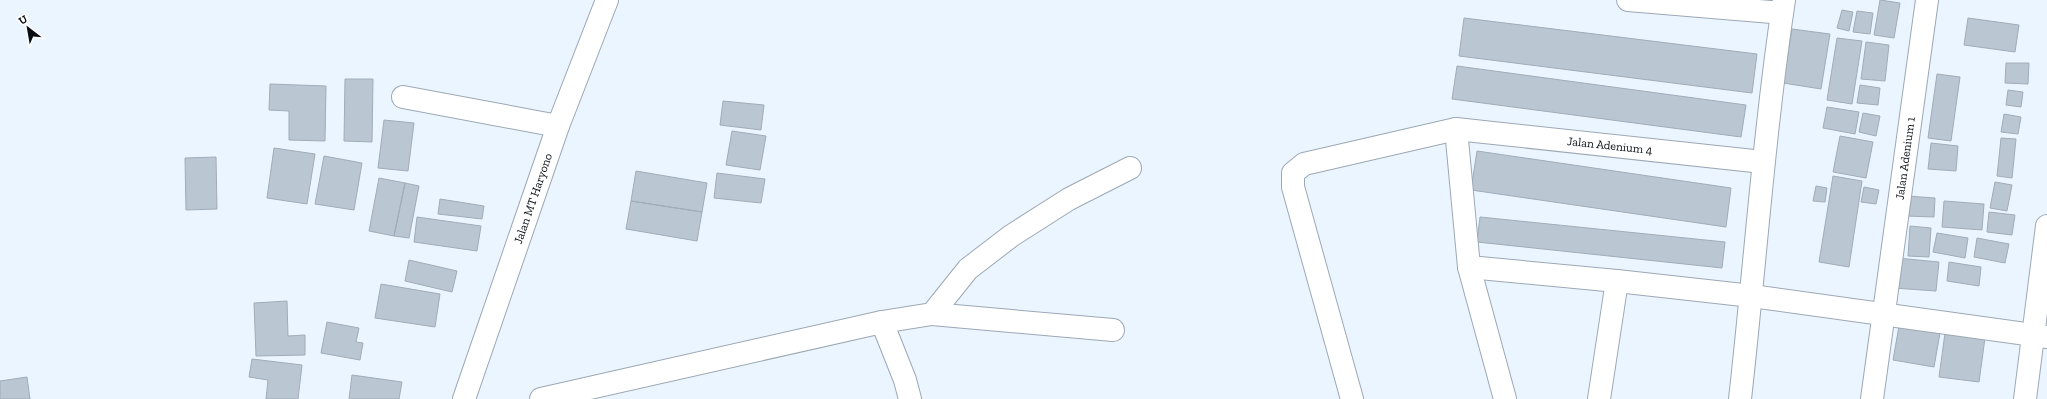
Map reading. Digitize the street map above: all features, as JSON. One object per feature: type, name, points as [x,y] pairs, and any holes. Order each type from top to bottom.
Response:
[{"type":"street","name":"Jalan MT Haryono","points":[[464,399],[558,126],[607,0]]},
{"type":"street","points":[[1628,0],[1783,6],[1763,162],[1752,296],[1740,399]]},
{"type":"street","name":"Jalan Adenium 1","points":[[1872,399],[1927,0]]},
{"type":"street","points":[[403,97],[558,126]]},
{"type":"street","points":[[1456,129],[1469,267],[1505,399]]},
{"type":"street","name":"Jalan Adenium 4","points":[[1352,399],[1294,187],[1293,173],[1304,164],[1456,129],[1763,162]]},
{"type":"street","points":[[932,314],[968,269],[1011,236],[1069,198],[1130,168]]},
{"type":"street","points":[[2025,399],[2041,336],[2047,226]]},
{"type":"street","points":[[1469,267],[1752,296],[1883,316],[2041,336]]},
{"type":"street","points":[[1599,399],[1616,281]]},
{"type":"street","points":[[541,399],[882,322],[932,314],[1113,330]]},
{"type":"street","points":[[882,322],[905,380],[910,399]]},
{"type":"building","points":[[1880,0],[1900,3],[1894,38],[1874,35]]},
{"type":"building","points":[[1842,10],[1853,12],[1849,31],[1837,28]]},
{"type":"building","points":[[1857,11],[1873,13],[1870,34],[1853,32]]},
{"type":"building","points":[[1464,18],[1757,54],[1752,93],[1459,56]]},
{"type":"building","points":[[1968,18],[2019,25],[2015,52],[1964,45]]},
{"type":"building","points":[[1792,29],[1830,34],[1821,89],[1783,83]]},
{"type":"building","points":[[1837,38],[1862,41],[1852,104],[1827,100]]},
{"type":"building","points":[[1866,42],[1889,45],[1885,81],[1861,79]]},
{"type":"building","points":[[2006,63],[2029,63],[2028,84],[2005,83]]},
{"type":"building","points":[[1457,66],[1746,105],[1741,137],[1452,99]]},
{"type":"building","points":[[1937,74],[1960,77],[1951,141],[1928,138]]},
{"type":"building","points":[[345,79],[373,79],[372,142],[344,141]]},
{"type":"building","points":[[270,84],[326,86],[325,141],[289,140],[289,111],[269,110]]},
{"type":"building","points":[[1860,85],[1880,88],[1878,105],[1857,103]]},
{"type":"building","points":[[2008,90],[2023,92],[2021,107],[2006,105]]},
{"type":"building","points":[[723,101],[764,105],[761,130],[720,125]]},
{"type":"building","points":[[1827,107],[1859,112],[1855,134],[1823,128]]},
{"type":"building","points":[[1863,113],[1880,116],[1876,136],[1859,132]]},
{"type":"building","points":[[2004,114],[2021,117],[2018,134],[2001,132]]},
{"type":"building","points":[[384,120],[414,123],[408,171],[378,168]]},
{"type":"building","points":[[732,131],[766,136],[760,170],[726,165]]},
{"type":"building","points":[[1840,136],[1873,142],[1866,178],[1833,172]]},
{"type":"building","points":[[2001,138],[2016,139],[2012,178],[1997,176]]},
{"type":"building","points":[[1931,143],[1958,146],[1956,171],[1928,169]]},
{"type":"building","points":[[274,148],[315,154],[307,204],[267,198]]},
{"type":"building","points":[[1477,151],[1731,188],[1726,227],[1471,190]]},
{"type":"building","points":[[324,156],[362,163],[354,210],[315,204]]},
{"type":"building","points":[[216,157],[217,209],[186,210],[185,158]]},
{"type":"building","points":[[636,171],[707,183],[702,212],[631,201]]},
{"type":"building","points":[[717,173],[765,179],[761,203],[714,198]]},
{"type":"building","points":[[1833,176],[1862,181],[1849,267],[1819,262]]},
{"type":"building","points":[[379,178],[405,183],[394,236],[369,231]]},
{"type":"building","points":[[1995,182],[2012,185],[2007,211],[1990,208]]},
{"type":"building","points":[[405,183],[419,186],[409,238],[394,236]]},
{"type":"building","points":[[1816,186],[1827,188],[1825,202],[1813,201]]},
{"type":"building","points":[[1864,187],[1879,190],[1876,204],[1861,202]]},
{"type":"building","points":[[1907,196],[1935,198],[1934,217],[1906,216]]},
{"type":"building","points":[[440,199],[484,206],[482,219],[438,214]]},
{"type":"building","points":[[631,201],[702,212],[697,241],[626,229]]},
{"type":"building","points":[[1944,201],[1984,204],[1982,230],[1942,227]]},
{"type":"building","points":[[1989,212],[2015,215],[2012,235],[1987,232]]},
{"type":"building","points":[[417,217],[481,226],[477,251],[414,242]]},
{"type":"building","points":[[1480,217],[1725,242],[1722,268],[1477,242]]},
{"type":"building","points":[[1910,226],[1931,228],[1929,257],[1908,256]]},
{"type":"building","points":[[1937,233],[1968,238],[1965,258],[1933,252]]},
{"type":"building","points":[[1977,238],[2009,244],[2005,263],[1974,257]]},
{"type":"building","points":[[1897,258],[1939,262],[1936,291],[1894,288]]},
{"type":"building","points":[[409,260],[457,271],[452,292],[405,281]]},
{"type":"building","points":[[1949,262],[1981,267],[1979,286],[1947,281]]},
{"type":"building","points":[[381,284],[440,294],[435,327],[375,318]]},
{"type":"building","points":[[287,301],[288,336],[305,335],[305,355],[256,356],[254,303]]},
{"type":"building","points":[[327,322],[359,328],[356,342],[363,343],[360,360],[321,353]]},
{"type":"building","points":[[1899,326],[1940,333],[1934,367],[1893,360]]},
{"type":"building","points":[[1945,333],[1985,338],[1979,382],[1939,377]]},
{"type":"building","points":[[252,359],[302,365],[298,399],[266,399],[268,380],[249,377]]},
{"type":"building","points":[[352,375],[402,382],[399,399],[349,399]]},
{"type":"building","points":[[27,377],[30,399],[0,399],[0,381]]}]
